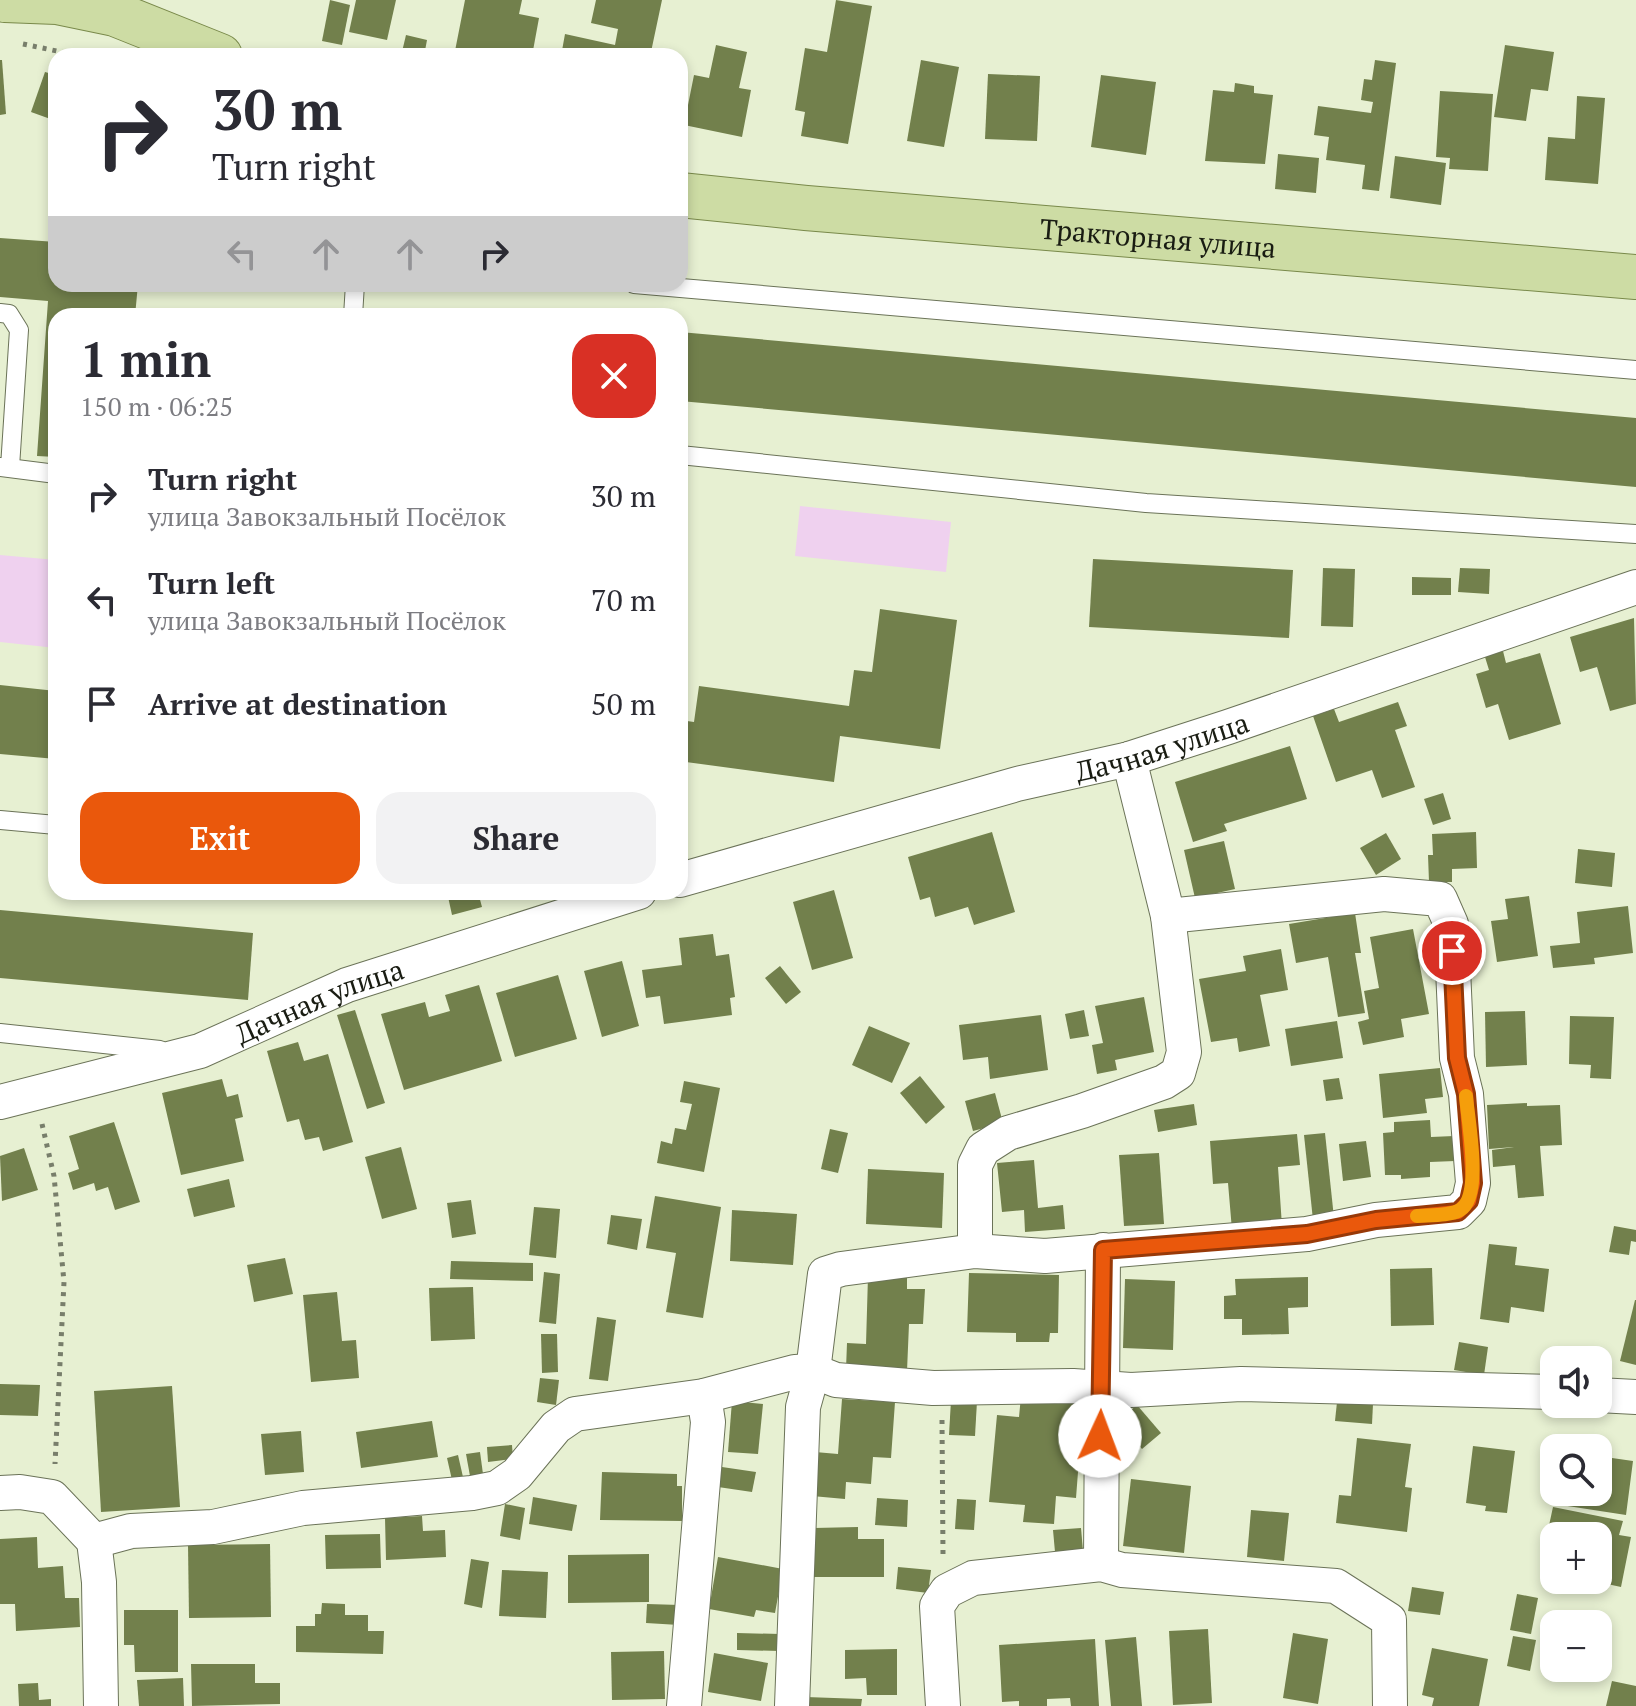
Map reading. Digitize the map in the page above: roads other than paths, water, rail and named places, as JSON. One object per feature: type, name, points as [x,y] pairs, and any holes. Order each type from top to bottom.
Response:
[{"type":"main road","points":[[9,21],[57,2],[115,14],[200,48]]},
{"type":"main road","name":"Тракторная улица","points":[[688,196],[1636,277]]},
{"type":"street","name":"Дачная улица","points":[[688,878],[1017,784],[1129,759],[1636,587]]},
{"type":"street","points":[[975,1251],[975,1165],[983,1149],[1008,1133],[1164,1082],[1178,1073],[1184,1052],[1168,916],[1129,759]]},
{"type":"street","points":[[792,1706],[803,1407],[813,1371],[825,1274],[841,1269],[975,1251],[1045,1256],[1307,1234],[1376,1220],[1458,1212],[1469,1201],[1473,1183],[1466,1094],[1457,1058],[1451,924],[1440,899],[1384,894],[1168,916]]},
{"type":"street","name":"Дачная улица","points":[[0,1102],[200,1051],[347,985],[614,900]]},
{"type":"street","points":[[1101,1564],[1103,1250]]},
{"type":"street","points":[[94,1541],[131,1531],[213,1527],[303,1508],[472,1493],[497,1488],[517,1474],[556,1427],[575,1414],[704,1396],[795,1372],[813,1371],[836,1380],[941,1388],[1103,1387],[1131,1390],[1241,1384],[1540,1392]]},
{"type":"street","points":[[684,1706],[708,1422],[704,1396]]},
{"type":"street","points":[[1612,1396],[1636,1397]]},
{"type":"street","points":[[0,1493],[20,1492],[52,1497],[94,1541],[99,1582],[101,1706]]},
{"type":"street","points":[[943,1706],[937,1606],[947,1591],[973,1578],[1101,1564],[1122,1570],[1336,1586],[1389,1620],[1390,1706]]},
{"type":"lane","points":[[688,289],[1636,370]]},
{"type":"lane","points":[[0,313],[9,314],[19,330],[5,467],[48,473]]},
{"type":"lane","points":[[688,456],[1146,503],[1636,534]]},
{"type":"lane","points":[[0,820],[48,824]]},
{"type":"lane","points":[[0,1033],[143,1050],[200,1051]]}]
